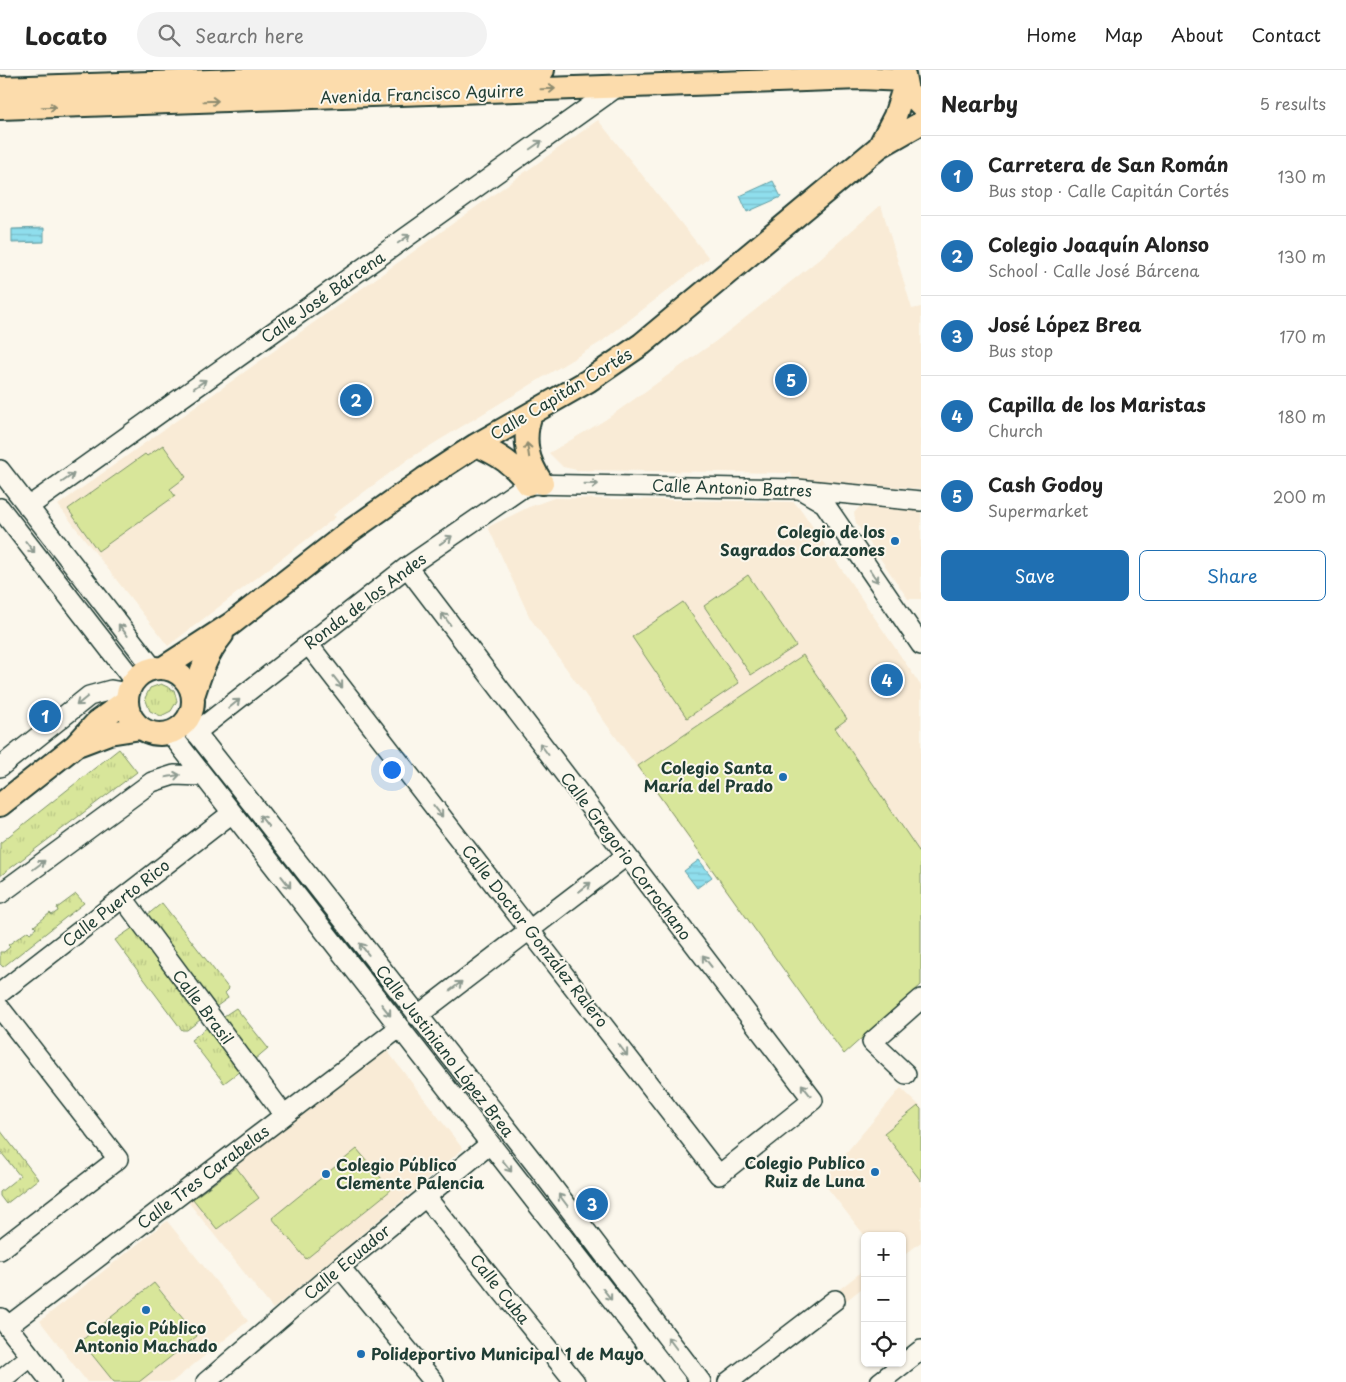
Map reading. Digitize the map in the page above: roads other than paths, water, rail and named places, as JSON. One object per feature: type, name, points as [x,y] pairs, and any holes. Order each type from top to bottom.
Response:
[{"type":"main road","name":"Avenida Francisco Aguirre","points":[[0,88],[543,70]]},
{"type":"main road","name":"Avenida Francisco Aguirre","points":[[0,108],[905,78]]},
{"type":"main road","points":[[905,78],[911,97],[921,105]]},
{"type":"main road","name":"Calle Capitán Cortés","points":[[878,147],[895,116],[905,78]]},
{"type":"main road","name":"Calle Capitán Cortés","points":[[0,805],[75,746],[130,691],[144,672],[158,668],[231,624],[349,532],[424,479],[476,445],[588,381],[642,344],[878,147],[921,123]]},
{"type":"main road","points":[[531,414],[526,434],[526,448],[535,484]]},
{"type":"main road","points":[[476,445],[500,456],[535,484]]},
{"type":"main road","name":"Calle Capitán Cortés","points":[[75,746],[109,734],[141,728],[157,734],[184,729],[192,709],[193,696],[202,668],[213,646],[231,624]]},
{"type":"main road","points":[[158,668],[176,672],[184,678],[193,696]]},
{"type":"main road","points":[[130,691],[130,716],[141,728]]},
{"type":"street","name":"Calle José Bárcena","points":[[28,507],[617,87]]},
{"type":"street","points":[[0,470],[158,668]]},
{"type":"street","name":"Calle Antonio Batres","points":[[535,484],[796,489],[921,501]]},
{"type":"street","name":"Ronda de los Andes","points":[[184,729],[308,644],[407,567],[535,484]]},
{"type":"street","points":[[796,489],[808,493],[824,503],[921,645]]},
{"type":"street","points":[[4,521],[130,691]]},
{"type":"street","name":"Calle Gregorio Corrochano","points":[[407,567],[814,1100],[771,1133]]},
{"type":"street","name":"Calle Doctor González Ralero","points":[[308,644],[719,1175],[771,1133]]},
{"type":"street","points":[[0,768],[89,696],[111,690],[130,691]]},
{"type":"street","name":"Calle Justiniano López Brea","points":[[184,729],[202,776],[675,1382]]},
{"type":"street","name":"Calle Justiniano López Brea","points":[[184,729],[539,1169],[701,1382]]},
{"type":"street","points":[[0,894],[152,782],[174,775],[202,776]]},
{"type":"street","name":"Calle Puerto Rico","points":[[0,993],[232,813]]},
{"type":"street","points":[[417,1016],[626,856]]},
{"type":"street","name":"Calle Brasil","points":[[122,898],[284,1115]]},
{"type":"street","points":[[906,1074],[872,1042],[921,999]]},
{"type":"street","points":[[0,1008],[118,1159],[0,1250]]},
{"type":"street","name":"Calle Tres Carabelas","points":[[4,1322],[399,1028]]},
{"type":"street","name":"Calle Ecuador","points":[[211,1380],[340,1267],[490,1144]]},
{"type":"street","name":"Calle Cuba","points":[[426,1196],[575,1382]]},
{"type":"street","points":[[340,1267],[434,1382]]},
{"type":"street","points":[[728,1382],[835,1300]]},
{"type":"street","points":[[4,1322],[51,1382]]},
{"type":"street","points":[[880,1382],[921,1350]]},
{"type":"street","points":[[0,1381],[31,1356]]},
{"type":"water","points":[[773,181],[781,197],[747,212],[740,196]]},
{"type":"water","points":[[44,228],[44,242],[12,243],[12,229]]},
{"type":"water","points":[[699,860],[712,877],[697,888],[684,871]]},
{"type":"place","name":"Cash Godoy","points":[[791,380]]},
{"type":"place","name":"Colegio Joaquín Alonso","points":[[356,400]]},
{"type":"place","name":"Colegio de los Sagrados Corazones","points":[[895,541]]},
{"type":"place","name":"Capilla de los Maristas","points":[[887,680]]},
{"type":"place","name":"Carretera de San Román","points":[[45,716]]},
{"type":"place","name":"Colegio Santa María del Prado","points":[[783,777]]},
{"type":"place","name":"Colegio Publico Ruiz de Luna","points":[[875,1172]]},
{"type":"place","name":"Colegio Público Clemente Palencia","points":[[326,1174]]},
{"type":"place","name":"José López Brea","points":[[592,1204]]},
{"type":"place","name":"Colegio Público Antonio Machado","points":[[146,1310]]},
{"type":"place","name":"Polideportivo Municipal 1 de Mayo","points":[[361,1354]]}]
